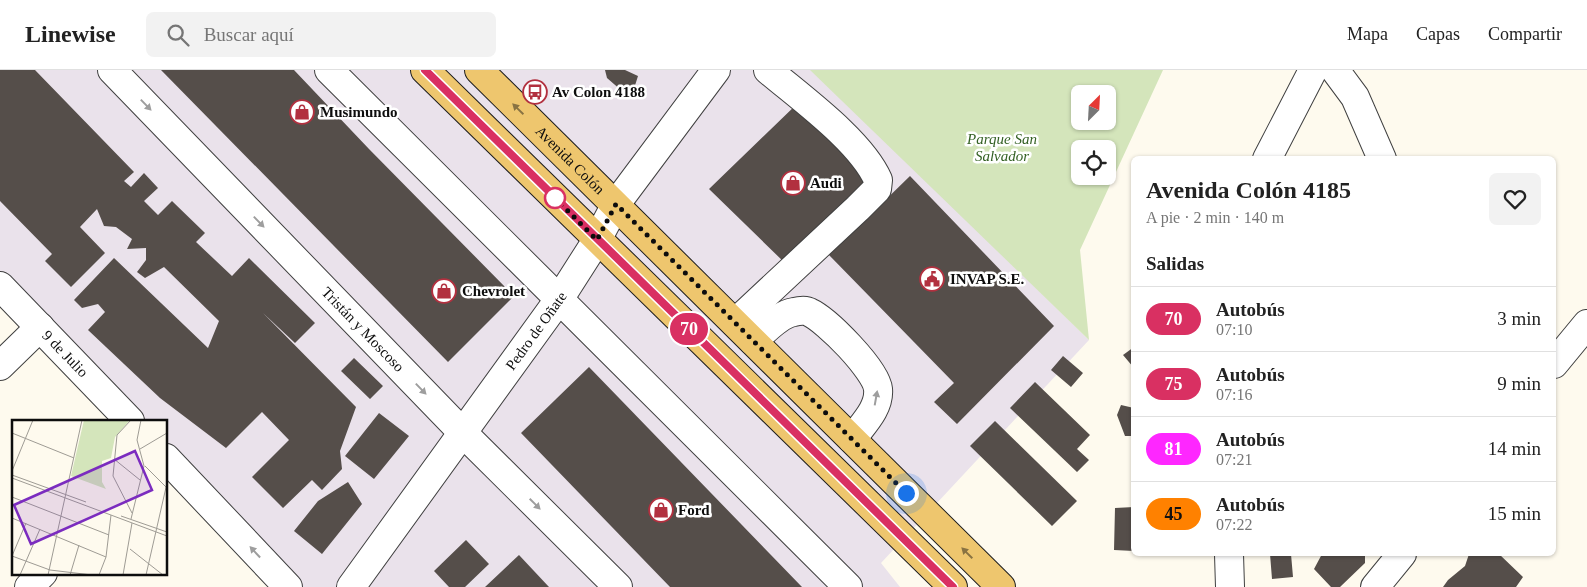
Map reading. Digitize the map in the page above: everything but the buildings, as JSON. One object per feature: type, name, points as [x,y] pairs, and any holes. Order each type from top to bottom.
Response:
[{"type":"main road","points":[[425,70],[953,587]]},
{"type":"main road","name":"Avenida Colón","points":[[479,70],[1002,587]]},
{"type":"street","name":"Tristán y Moscoso","points":[[112,70],[463,432],[618,587]]},
{"type":"street","points":[[329,70],[848,587]]},
{"type":"street","name":"Pedro de Oñate","points":[[351,587],[560,298],[597,240],[616,204],[716,70]]},
{"type":"street","points":[[744,332],[877,189],[878,180],[865,159],[839,131],[768,70]]},
{"type":"street","points":[[1268,156],[1314,70]]},
{"type":"street","points":[[1335,70],[1355,97],[1381,156]]},
{"type":"street","name":"9 de Julio","points":[[0,286],[129,420]]},
{"type":"street","points":[[744,332],[792,312],[808,311],[823,321],[857,355],[872,374],[878,387],[878,399],[873,411],[852,439]]},
{"type":"street","points":[[1556,362],[1587,324]]},
{"type":"street","points":[[0,366],[40,327]]},
{"type":"street","points":[[168,461],[288,587]]},
{"type":"street","points":[[1229,556],[1230,587]]},
{"type":"street","points":[[1375,587],[1400,556]]},
{"type":"street","points":[[28,587],[42,574]]},
{"type":"shaded area","points":[[0,70],[814,70],[1089,340],[881,563],[900,587],[287,587],[168,464],[168,420],[125,420],[0,290]]},
{"type":"green space","name":"Parque San Salvador","points":[[810,70],[1163,70],[1116,172],[1116,140],[1071,140],[1071,185],[1110,185],[1080,250],[1089,340]]},
{"type":"bus line","name":"70","points":[[425,70],[953,587]]},
{"type":"place","name":"Av Colon 4188","points":[[535,92]]},
{"type":"place","name":"Musimundo","points":[[302,112]]},
{"type":"place","name":"Audi","points":[[793,183]]},
{"type":"place","name":"INVAP S.E.","points":[[932,279]]},
{"type":"place","name":"Chevrolet","points":[[444,291]]},
{"type":"place","name":"Ford","points":[[661,510]]},
{"type":"route","points":[[555,198],[597,240],[616,204],[906,493]]}]
